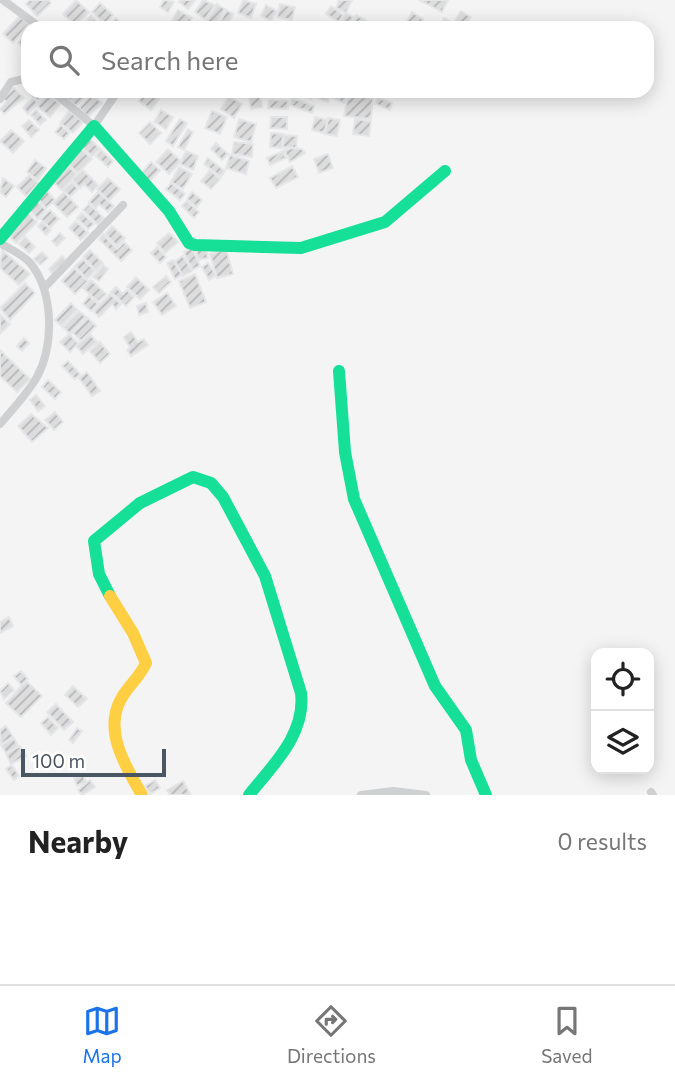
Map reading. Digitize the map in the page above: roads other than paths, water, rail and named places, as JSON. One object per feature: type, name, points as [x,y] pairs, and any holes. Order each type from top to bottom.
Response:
[{"type":"street","points":[[4,0],[32,21]]},
{"type":"street","points":[[0,99],[10,82],[21,80]]},
{"type":"street","points":[[60,98],[94,126],[169,211],[189,243],[195,245],[301,248],[385,222],[445,171]]},
{"type":"street","points":[[0,424],[28,390],[41,369],[48,336],[44,288],[29,262],[0,241],[94,126],[113,98]]},
{"type":"street","points":[[44,288],[122,205]]},
{"type":"street","points":[[339,371],[345,452],[354,499],[435,686],[466,730],[471,760],[486,795]]},
{"type":"street","points":[[142,795],[127,765],[112,722],[121,699],[146,663],[105,587],[94,551],[94,541],[140,503],[193,477],[211,483],[223,497],[265,576],[284,646],[301,693],[303,709],[293,739],[249,795]]},
{"type":"street","points":[[361,795],[393,791],[425,795]]}]
